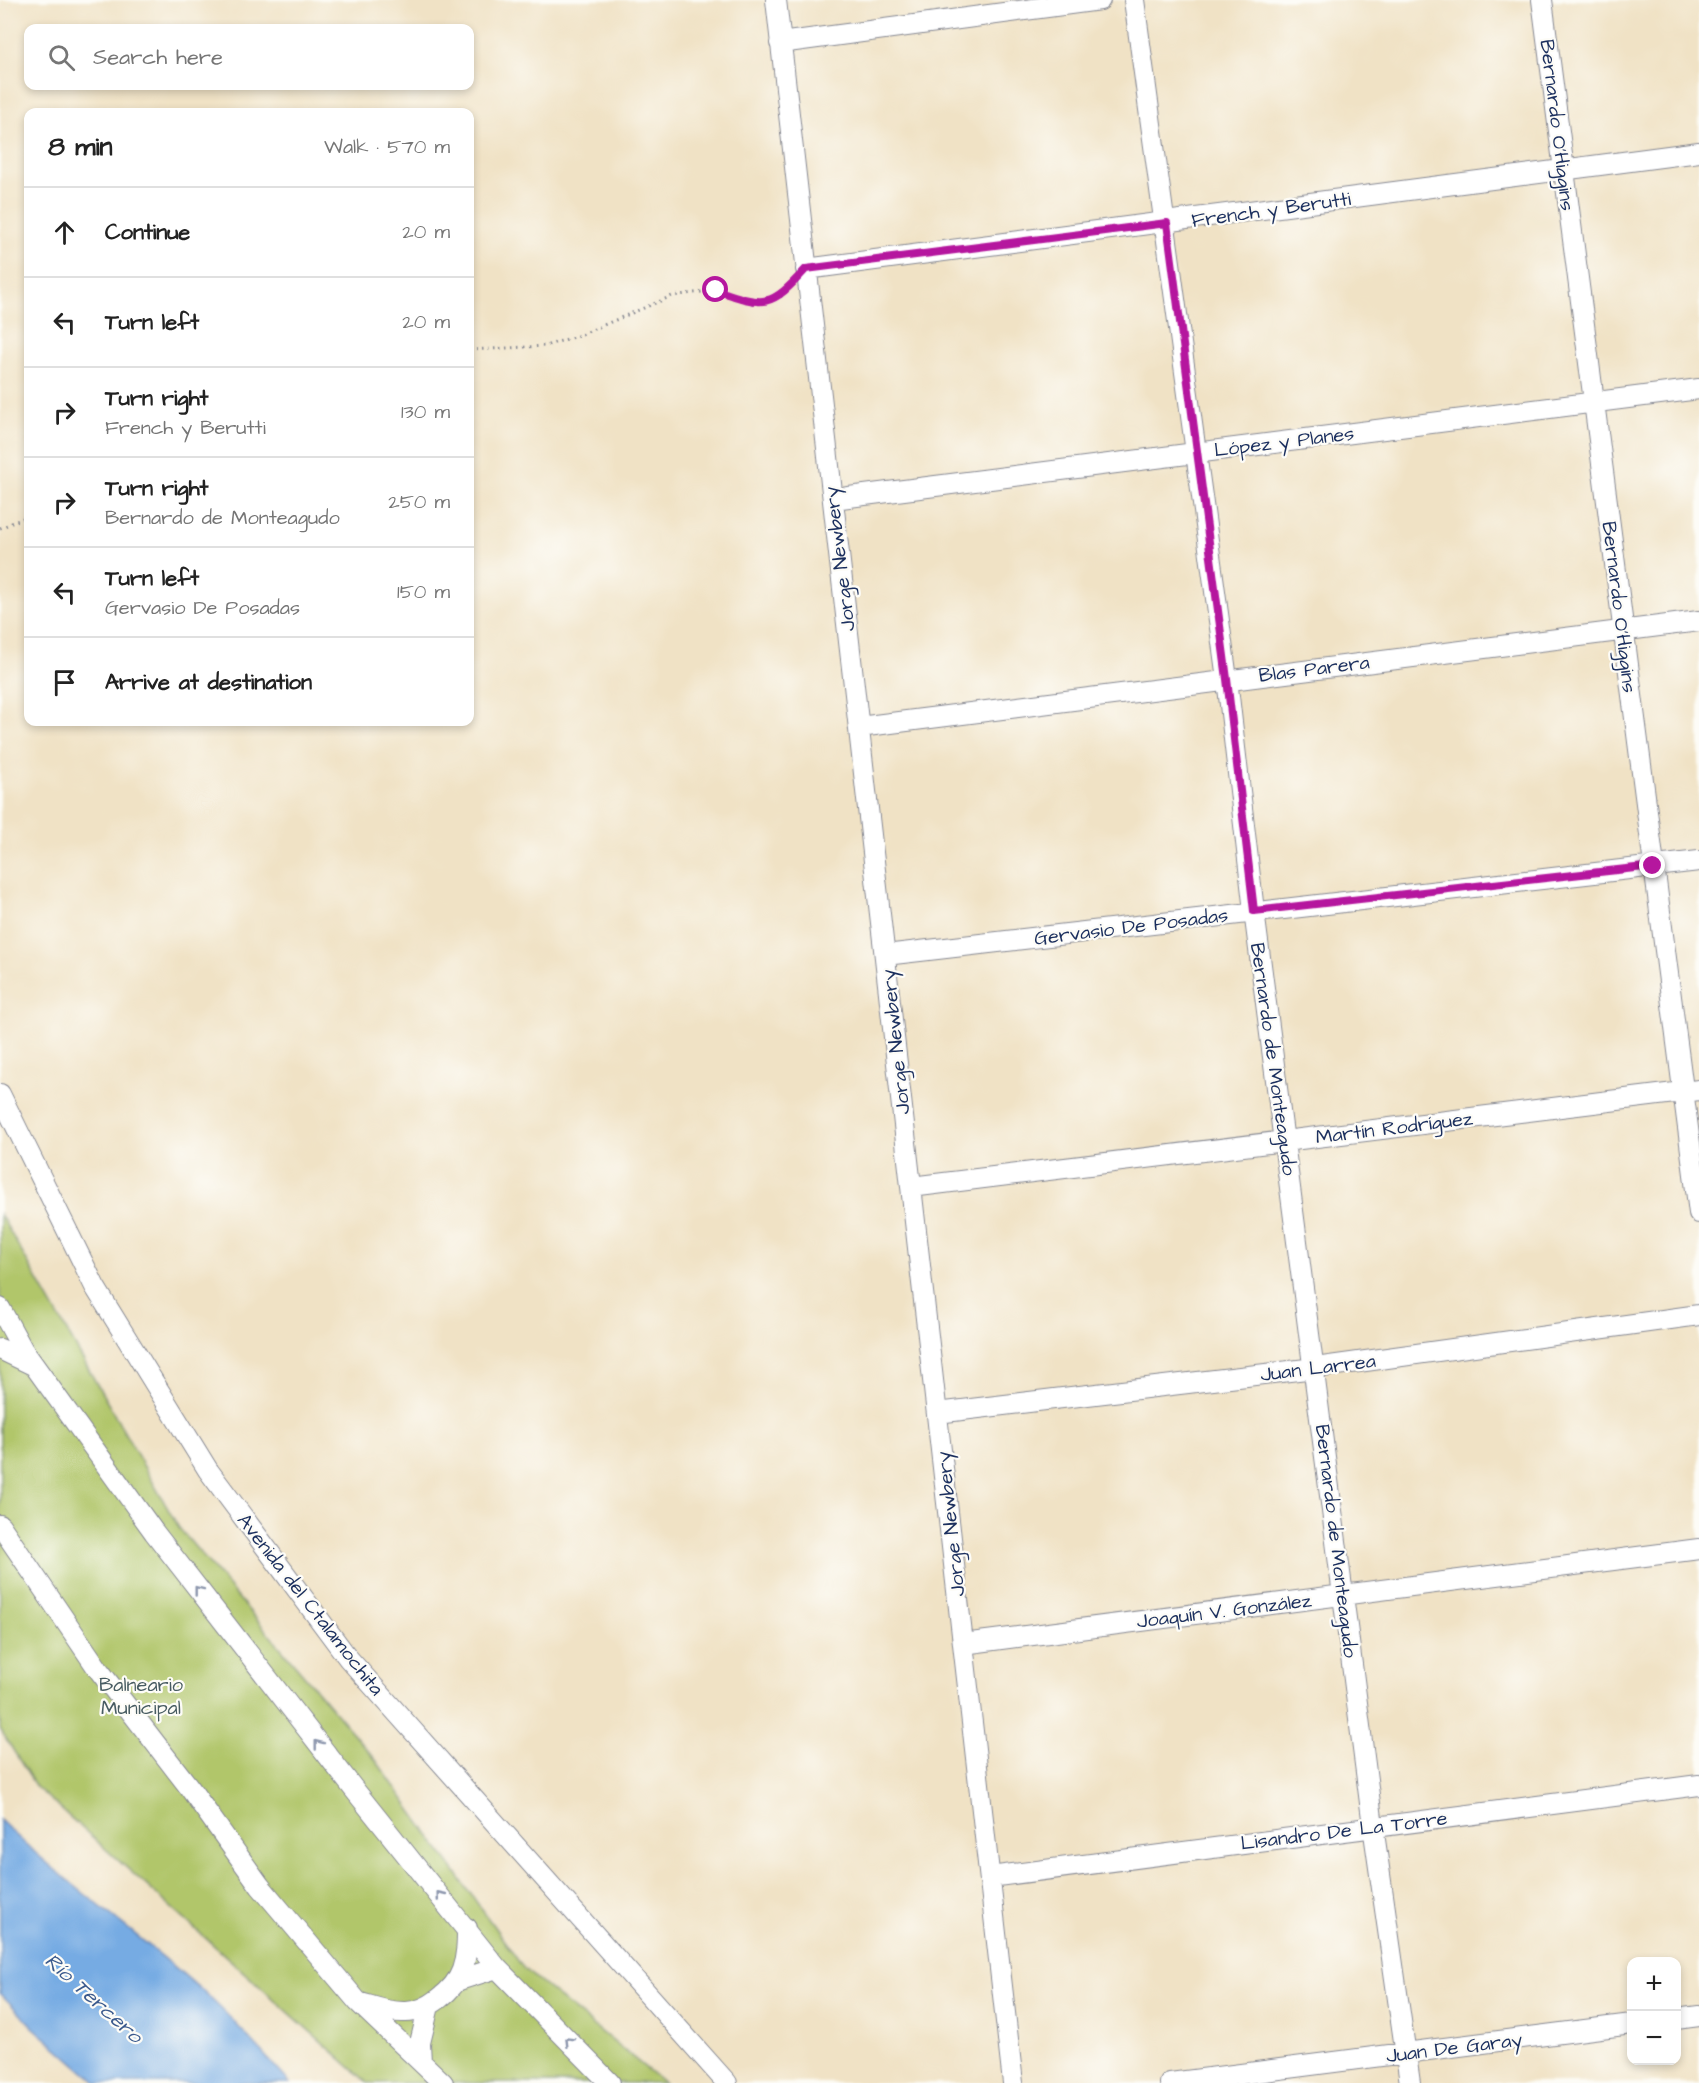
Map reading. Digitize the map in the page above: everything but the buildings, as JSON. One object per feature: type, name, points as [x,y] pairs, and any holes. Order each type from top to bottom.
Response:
[{"type":"street","name":"Jorge Newbery","points":[[776,0],[1013,2083]]},
{"type":"street","points":[[780,43],[1100,0]]},
{"type":"street","name":"Bernardo de Monteagudo","points":[[1134,0],[1167,223],[1227,679],[1254,911],[1345,1594],[1372,1826],[1410,2083]]},
{"type":"street","name":"Bernardo O'Higgins","points":[[1542,0],[1653,866],[1691,1091],[1699,1213]]},
{"type":"street","name":"French y Berutti","points":[[806,269],[1699,152]]},
{"type":"street","name":"López y Planes","points":[[833,500],[1699,389]]},
{"type":"street","name":"Blas Parera","points":[[859,727],[1699,621]]},
{"type":"street","name":"Gervasio De Posadas","points":[[885,955],[1699,861]]},
{"type":"street","name":"Martín Rodríguez","points":[[911,1187],[1691,1091]]},
{"type":"street","name":"Avenida del Ctalamochita","points":[[0,1094],[95,1287],[215,1479],[348,1658],[727,2083]]},
{"type":"street","points":[[0,1308],[34,1365],[194,1586],[497,1968],[610,2083]]},
{"type":"street","name":"Juan Larrea","points":[[937,1413],[1315,1368],[1699,1315]]},
{"type":"street","points":[[0,1349],[34,1365]]},
{"type":"street","points":[[0,1525],[98,1669],[189,1787],[260,1886],[358,2002],[443,2083]]},
{"type":"street","name":"Joaquín V. González","points":[[963,1644],[1699,1549]]},
{"type":"street","name":"Lisandro De La Torre","points":[[990,1877],[1699,1785]]},
{"type":"street","points":[[358,2002],[390,2011],[408,2012],[429,2006],[456,1981],[462,1971],[466,1954],[467,1928]]},
{"type":"street","points":[[456,1981],[497,1968]]},
{"type":"street","points":[[420,2062],[420,2043],[429,2006]]},
{"type":"street","points":[[1681,2018],[1699,2016]]},
{"type":"street","name":"Juan De Garay","points":[[1170,2083],[1627,2025]]},
{"type":"path","points":[[474,350],[545,346],[580,335],[672,296],[716,290],[755,304],[781,296],[806,269]]},
{"type":"path","points":[[0,528],[24,518]]},
{"type":"green space","name":"Balneario Municipal","points":[[0,1214],[179,1528],[375,1759],[524,1969],[664,2083],[368,2083],[36,1787],[0,1729]]},
{"type":"water","name":"Río Tercero","points":[[0,1820],[51,1866],[209,1997],[290,2083],[97,2083],[33,2027],[0,1993]]},
{"type":"route","points":[[716,290],[755,304],[781,296],[806,269],[1167,223],[1227,679],[1254,911],[1653,866]]}]
